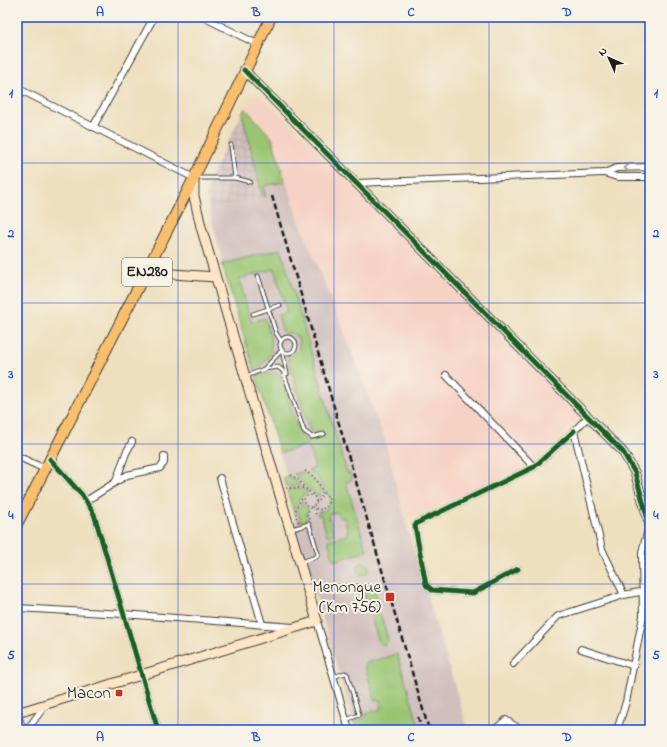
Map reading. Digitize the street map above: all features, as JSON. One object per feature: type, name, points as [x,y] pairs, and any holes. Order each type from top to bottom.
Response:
[{"type":"main road","name":"EN280","points":[[17,524],[194,178],[244,70],[271,17]]},
{"type":"main road","points":[[17,713],[143,676],[317,621],[215,277],[194,196],[194,178]]},
{"type":"main road","points":[[146,272],[215,277]]},
{"type":"street","points":[[93,127],[154,17]]},
{"type":"street","points":[[203,17],[257,44]]},
{"type":"street","points":[[244,70],[623,452],[632,465],[650,527],[642,552],[647,590],[634,666],[626,702],[617,730]]},
{"type":"street","points":[[17,88],[194,178]]},
{"type":"street","points":[[357,183],[604,173],[617,168],[650,167]]},
{"type":"street","points":[[604,173],[617,177],[650,177]]},
{"type":"street","points":[[446,375],[534,467]]},
{"type":"street","points":[[518,569],[473,593],[432,590],[426,585],[414,529],[418,523],[534,467],[588,417]]},
{"type":"street","points":[[574,431],[602,549],[624,595]]},
{"type":"street","points":[[116,481],[126,453],[132,442]]},
{"type":"street","points":[[17,456],[45,468]]},
{"type":"street","points":[[86,501],[116,481],[130,474],[160,468],[164,463],[164,456]]},
{"type":"street","points":[[50,459],[86,501],[94,514],[158,730]]},
{"type":"street","points":[[220,478],[262,624]]},
{"type":"street","points":[[513,664],[558,616],[624,595],[647,590]]},
{"type":"street","points":[[17,608],[123,614],[296,627]]},
{"type":"street","points":[[317,621],[349,730]]},
{"type":"street","points":[[581,649],[634,666]]},
{"type":"street","points":[[27,730],[46,704]]},
{"type":"street","points":[[17,713],[23,730]]},
{"type":"street","points":[[494,730],[506,720],[522,730]]},
{"type":"lane","points":[[231,145],[234,178]]},
{"type":"lane","points":[[194,178],[234,178],[250,182]]},
{"type":"lane","points":[[258,276],[276,333],[281,341],[280,346],[288,379],[304,431],[312,437],[324,434]]},
{"type":"lane","points":[[253,314],[280,305]]},
{"type":"lane","points":[[281,341],[285,337],[290,337],[296,342],[295,348],[292,352],[286,353],[282,350]]},
{"type":"lane","points":[[245,377],[264,368],[282,350]]},
{"type":"lane","points":[[264,368],[278,367],[284,371],[288,379]]},
{"type":"lane","points":[[290,530],[309,524],[316,547],[318,556],[299,562]]},
{"type":"lane","points":[[333,677],[346,673],[357,707],[359,715],[346,720]]},
{"type":"path","points":[[305,471],[317,480],[321,491],[319,502],[312,506],[306,506],[304,502],[306,496]]},
{"type":"path","points":[[291,475],[300,481],[304,488]]},
{"type":"path","points":[[286,488],[304,488],[309,490],[315,496],[316,500],[307,514],[310,518]]},
{"type":"path","points":[[312,506],[318,510],[325,508],[329,501],[328,496],[321,491]]},
{"type":"path","points":[[298,522],[296,516],[297,506],[306,496],[311,494],[315,496]]},
{"type":"path","points":[[315,508],[316,517]]},
{"type":"shaded area","points":[[258,94],[278,112],[581,417],[528,466],[405,520],[385,441],[345,334],[285,182],[245,108],[253,96]]},
{"type":"shaded area","points":[[245,108],[272,138],[300,223],[345,334],[385,441],[405,520],[468,730],[356,730],[294,523],[296,522],[283,478],[286,476],[241,329],[209,210],[263,197],[242,113]]},
{"type":"shaded area","points":[[242,113],[263,197],[209,210],[206,197],[209,181]]},
{"type":"green space","points":[[245,108],[272,138],[285,182],[264,186],[266,196],[263,197],[242,113]]},
{"type":"green space","points":[[281,249],[347,473],[350,473],[352,480],[346,482],[367,551],[334,561],[328,540],[347,535],[346,532],[348,531],[344,517],[339,518],[337,512],[328,514],[334,534],[327,536],[321,515],[318,516],[318,512],[325,511],[331,500],[328,494],[323,490],[318,478],[308,470],[315,468],[308,445],[280,453],[256,376],[274,372],[281,375],[300,436],[307,441],[325,436],[324,432],[316,433],[310,431],[287,357],[292,356],[299,349],[299,340],[293,333],[283,333],[278,315],[287,312],[274,269],[239,279],[251,322],[265,318],[270,333],[272,347],[270,353],[262,365],[254,370],[222,264]]},
{"type":"green space","points":[[303,472],[311,477],[318,485],[320,493],[319,498],[294,474]]},
{"type":"green space","points":[[289,476],[301,485],[286,486],[283,478]]},
{"type":"green space","points":[[292,488],[302,488],[309,492],[298,501],[294,514],[287,490]]},
{"type":"green space","points":[[302,500],[303,505],[308,508],[306,514],[308,519],[300,522],[298,510]]},
{"type":"green space","points":[[361,563],[365,563],[369,569],[365,575],[361,575],[357,571],[357,567]]},
{"type":"green space","points":[[367,584],[373,586],[378,600],[376,605],[373,607],[367,604],[363,590]]},
{"type":"green space","points":[[375,612],[381,615],[388,640],[385,645],[379,643],[371,618]]},
{"type":"green space","points":[[397,654],[419,726],[406,730],[356,730],[353,721],[367,717],[366,713],[382,709],[379,699],[375,700],[364,664]]},
{"type":"railway","points":[[272,196],[429,730]]},
{"type":"railway","points":[[418,717],[422,730]]},
{"type":"cycle path","points":[[244,70],[623,452],[635,473],[650,527]]},
{"type":"cycle path","points":[[518,569],[473,593],[432,590],[426,585],[415,526],[417,523],[534,467],[574,431]]},
{"type":"cycle path","points":[[50,459],[82,495],[94,514],[158,730]]},
{"type":"place","name":"Menongue (Km 756)","points":[[390,597]]},
{"type":"place","name":"Macon","points":[[119,693]]}]
